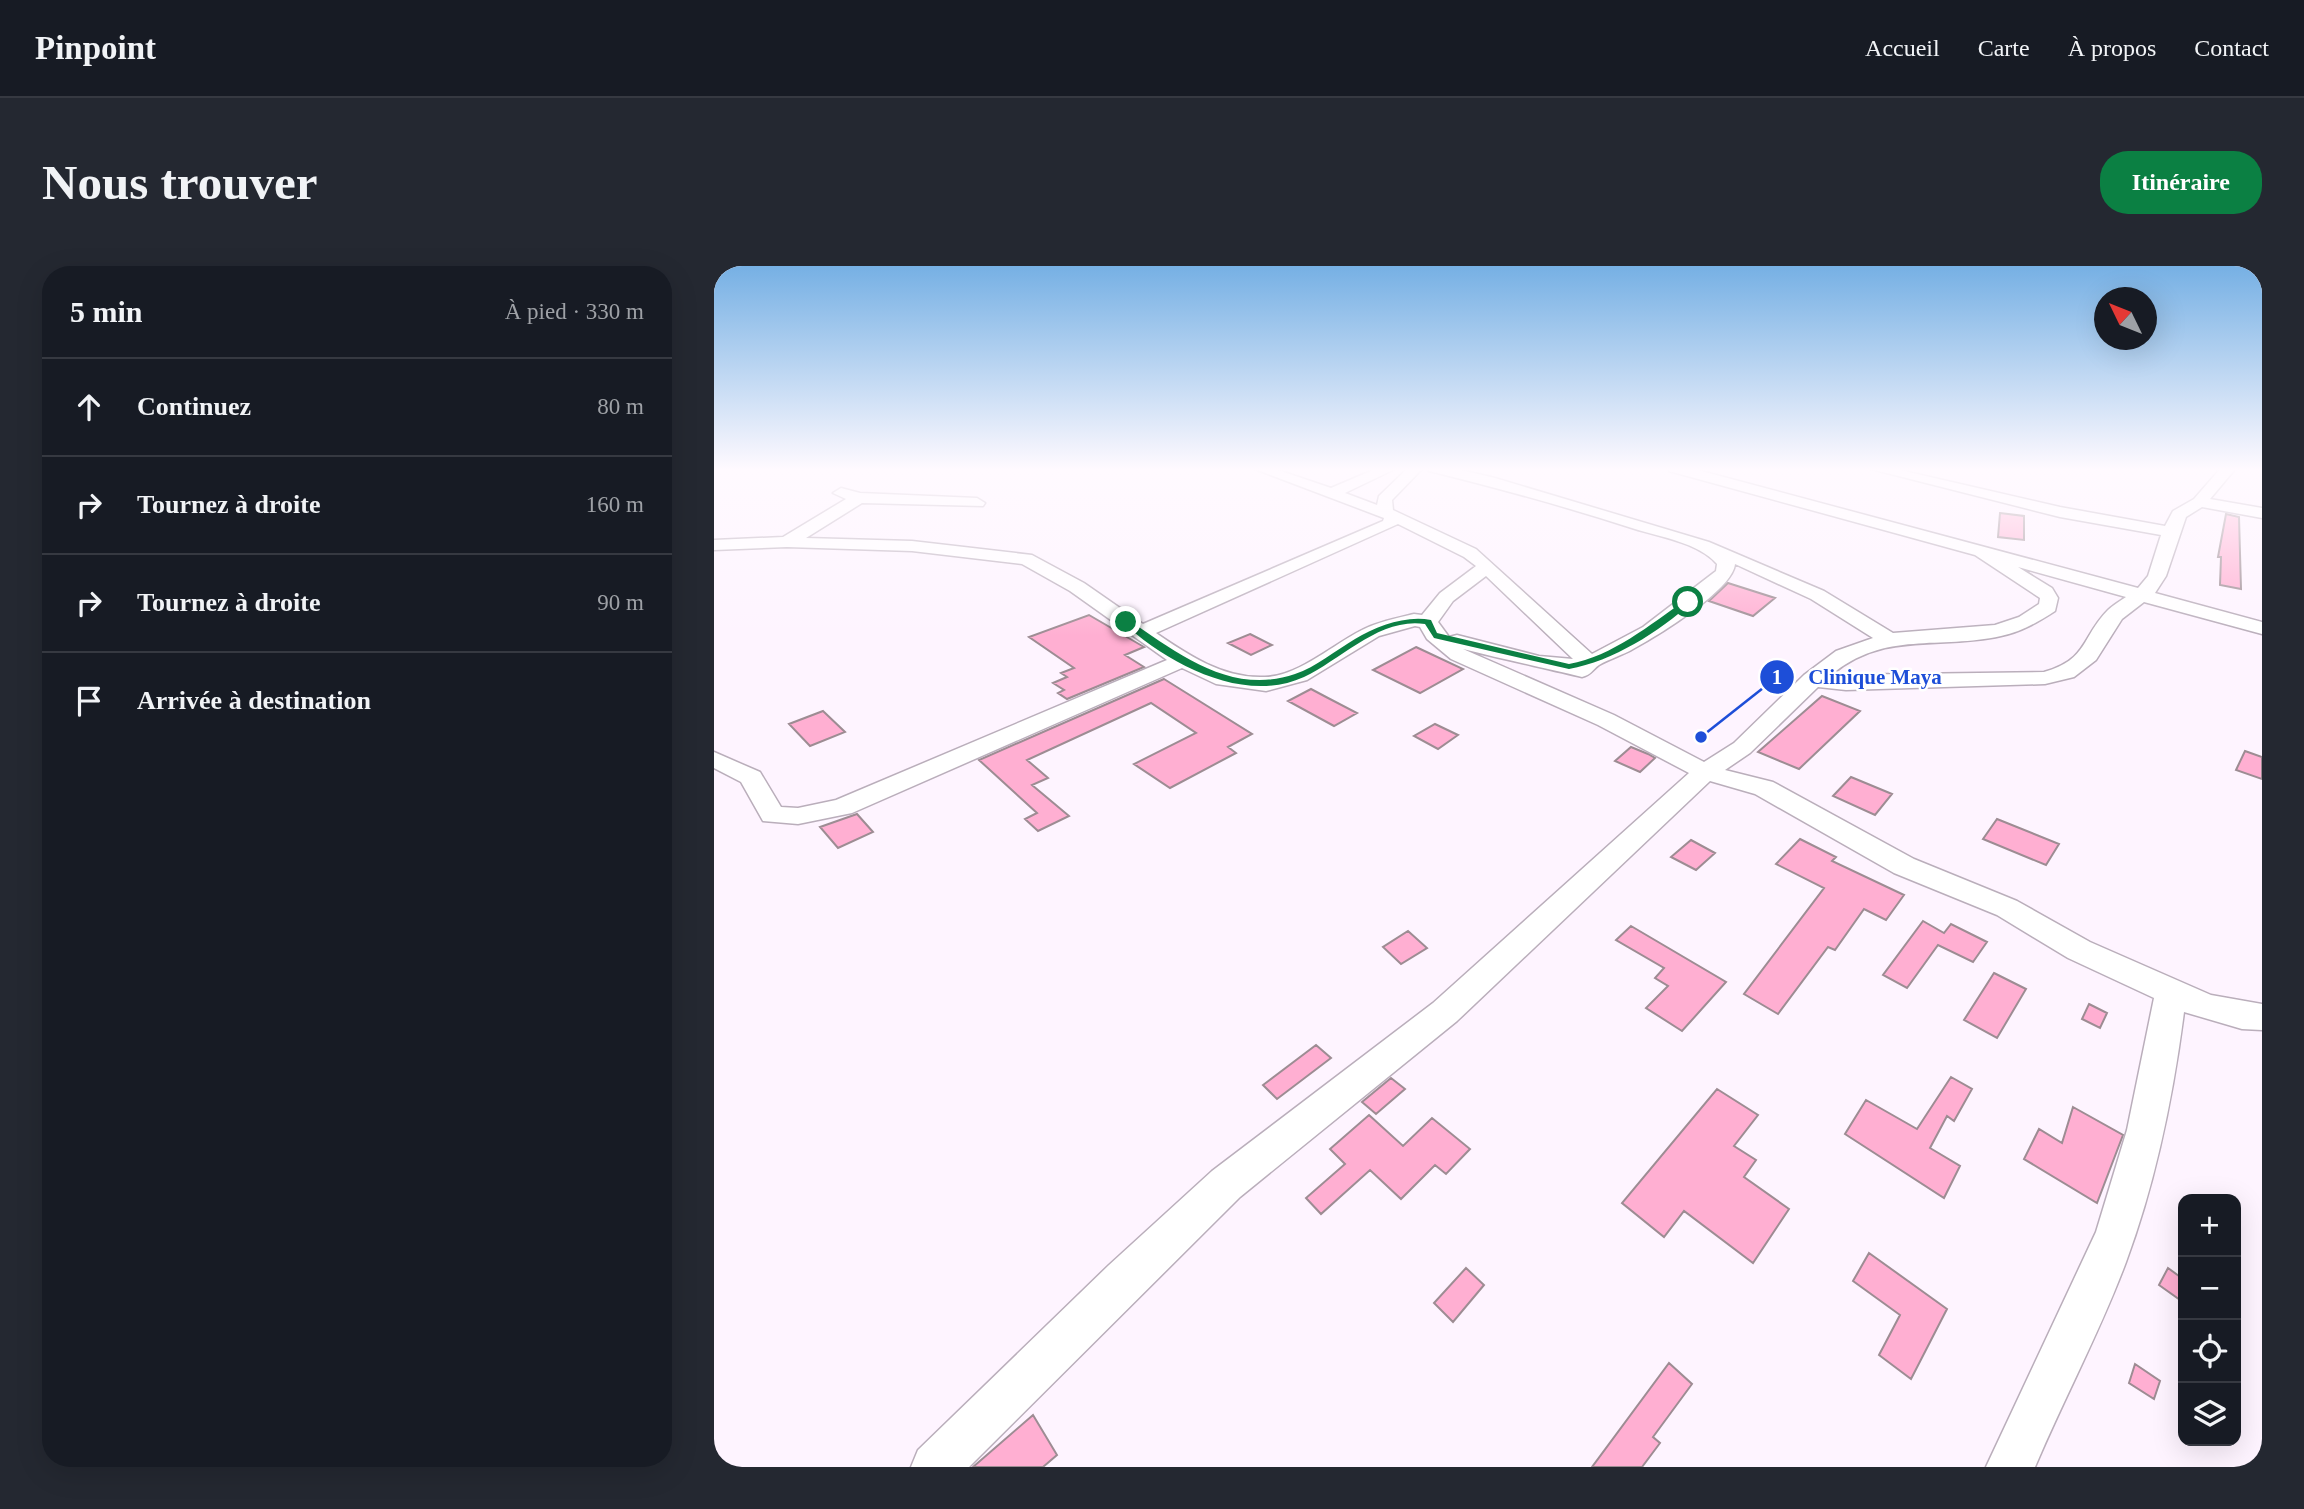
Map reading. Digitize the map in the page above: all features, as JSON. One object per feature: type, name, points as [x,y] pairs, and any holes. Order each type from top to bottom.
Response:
[{"type":"street","points":[[788,542],[817,524]]},
{"type":"street","points":[[1143,632],[1226,592],[1338,548],[1390,524]]},
{"type":"street","points":[[1409,524],[1470,554],[1486,566],[1590,663]]},
{"type":"street","points":[[1630,524],[1716,551],[1794,581],[1889,639]]},
{"type":"street","points":[[1881,524],[2262,628]]},
{"type":"street","points":[[2123,524],[2169,533]]},
{"type":"street","points":[[1812,680],[1846,683],[2055,677],[2089,656],[2114,615],[2150,588],[2157,576],[2174,524]]},
{"type":"street","points":[[714,545],[788,542],[912,546],[1026,559],[1077,587],[1183,661],[1224,679],[1266,684],[1300,676],[1372,632],[1414,620],[1431,628],[1540,662],[1569,667],[1590,663]]},
{"type":"street","points":[[1557,698],[1590,663],[1650,630],[1712,586],[1725,573],[1726,563],[1716,551]]},
{"type":"street","points":[[935,1467],[1124,1280],[1226,1184],[1445,1012],[1705,772],[1742,748],[1812,680],[1843,655],[1889,639],[1998,631],[2026,621],[2048,607],[2049,598],[2045,592],[1980,551]]},
{"type":"street","points":[[1431,628],[1434,607],[1477,576],[1486,566]]},
{"type":"street","points":[[1431,628],[1458,655],[1665,749],[1705,772],[1764,788],[1904,866],[2007,908],[2080,950],[2205,1007],[2242,1016],[2262,1017]]},
{"type":"street","points":[[714,759],[751,777],[772,815],[817,813],[843,807],[1131,681],[1183,661]]},
{"type":"street","points":[[2010,1467],[2104,1264],[2142,1148],[2160,1073],[2171,992]]},
{"type":"building","points":[[1999,524],[2024,524],[2024,540],[1998,537]]},
{"type":"building","points":[[2224,524],[2239,524],[2241,589],[2220,585],[2221,557],[2218,557]]},
{"type":"building","points":[[1728,583],[1775,598],[1753,616],[1709,601]]},
{"type":"building","points":[[1089,615],[1144,647],[1125,655],[1144,667],[1067,699],[1058,693],[1064,690],[1053,683],[1067,677],[1061,673],[1074,668],[1029,637]]},
{"type":"building","points":[[1250,634],[1272,645],[1251,655],[1228,643]]},
{"type":"building","points":[[1416,647],[1463,669],[1420,693],[1373,670]]},
{"type":"building","points":[[1164,679],[1252,734],[1228,747],[1236,753],[1170,788],[1134,764],[1196,733],[1151,703],[1027,760],[1048,778],[1032,785],[1069,816],[1038,831],[1025,819],[1037,813],[979,760]]},
{"type":"building","points":[[1311,689],[1357,713],[1334,726],[1288,701]]},
{"type":"building","points":[[1822,696],[1860,711],[1799,769],[1758,752]]},
{"type":"building","points":[[823,711],[845,732],[810,746],[789,724]]},
{"type":"building","points":[[1435,724],[1458,735],[1438,749],[1414,736]]},
{"type":"building","points":[[1631,747],[1655,758],[1640,772],[1615,761]]},
{"type":"building","points":[[2245,751],[2262,757],[2262,779],[2236,770]]},
{"type":"building","points":[[1851,777],[1892,794],[1875,815],[1833,796]]},
{"type":"building","points":[[857,814],[873,832],[838,848],[820,827]]},
{"type":"building","points":[[1997,819],[2059,844],[2046,865],[1983,839]]},
{"type":"building","points":[[1800,839],[1836,857],[1832,861],[1904,895],[1886,920],[1864,909],[1835,950],[1828,947],[1778,1014],[1744,994],[1824,888],[1776,864]]},
{"type":"building","points":[[1691,840],[1715,853],[1696,870],[1671,857]]},
{"type":"building","points":[[1923,921],[1944,933],[1951,924],[1987,942],[1973,962],[1938,945],[1907,988],[1883,975]]},
{"type":"building","points":[[1631,926],[1726,982],[1682,1031],[1646,1008],[1668,986],[1655,978],[1664,968],[1616,940]]},
{"type":"building","points":[[1408,931],[1427,948],[1401,964],[1383,947]]},
{"type":"building","points":[[1994,973],[2026,989],[1997,1038],[1964,1020]]},
{"type":"building","points":[[2089,1004],[2107,1013],[2100,1028],[2082,1019]]},
{"type":"building","points":[[1316,1045],[1331,1058],[1277,1099],[1263,1085]]},
{"type":"building","points":[[1951,1077],[1972,1089],[1954,1121],[1947,1116],[1930,1148],[1960,1166],[1944,1198],[1845,1134],[1866,1100],[1917,1129]]},
{"type":"building","points":[[1391,1078],[1405,1089],[1376,1114],[1362,1102]]},
{"type":"building","points":[[1717,1089],[1758,1115],[1734,1146],[1756,1160],[1744,1177],[1789,1209],[1753,1263],[1684,1211],[1664,1237],[1622,1203]]},
{"type":"building","points":[[2073,1107],[2123,1135],[2097,1203],[2024,1159],[2039,1129],[2062,1143]]},
{"type":"building","points":[[1369,1115],[1403,1146],[1432,1118],[1470,1149],[1446,1174],[1435,1165],[1401,1199],[1370,1170],[1321,1214],[1306,1198],[1345,1164],[1330,1149]]},
{"type":"building","points":[[1869,1253],[1947,1309],[1911,1379],[1879,1355],[1900,1315],[1853,1281]]},
{"type":"building","points":[[1466,1268],[1484,1285],[1453,1322],[1434,1303]]},
{"type":"building","points":[[2168,1268],[2178,1275],[2178,1298],[2159,1285]]},
{"type":"building","points":[[1669,1363],[1692,1384],[1653,1437],[1660,1443],[1642,1467],[1592,1467]]},
{"type":"building","points":[[2135,1364],[2160,1381],[2154,1399],[2129,1383]]},
{"type":"building","points":[[1033,1415],[1057,1455],[1043,1467],[973,1467]]},
{"type":"place","name":"Clinique Maya","points":[[1701,737]]},
{"type":"route","points":[[1126,622],[1183,661],[1224,679],[1266,684],[1300,676],[1372,632],[1414,620],[1429,622],[1434,635],[1540,662],[1569,667],[1590,663],[1650,630],[1688,602]]}]
